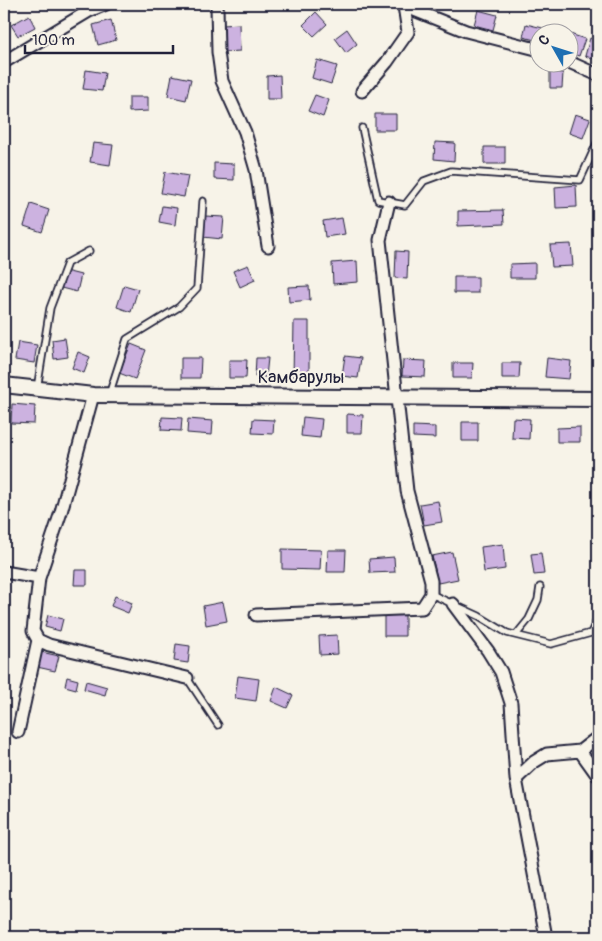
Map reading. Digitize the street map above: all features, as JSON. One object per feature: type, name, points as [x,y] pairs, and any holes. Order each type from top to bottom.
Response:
[{"type":"street","points":[[4,62],[89,11],[106,4]]},
{"type":"street","points":[[218,4],[218,52],[222,81],[245,132],[254,161],[268,246]]},
{"type":"street","points":[[403,5],[466,31],[530,47]]},
{"type":"street","points":[[362,91],[387,62],[408,32],[403,5]]},
{"type":"street","points":[[580,67],[598,75]]},
{"type":"street","points":[[256,615],[422,608],[431,594],[431,581],[407,491],[396,397],[380,240],[389,202]]},
{"type":"street","name":"Камбарулы","points":[[4,385],[93,395],[598,399]]},
{"type":"street","points":[[18,732],[38,640],[33,630],[39,578],[61,512],[93,395]]},
{"type":"street","points":[[4,572],[39,578]]},
{"type":"street","points":[[453,604],[501,672],[511,703],[516,779],[546,937]]},
{"type":"street","points":[[38,640],[49,645],[187,678]]},
{"type":"street","points":[[516,779],[534,762],[547,754],[580,751],[598,737]]},
{"type":"street","points":[[580,751],[598,776]]},
{"type":"lane","points":[[362,128],[378,200],[405,204],[424,181],[451,171],[580,180],[598,141]]},
{"type":"lane","points":[[110,395],[127,339],[179,307],[197,288],[203,201]]},
{"type":"lane","points":[[37,389],[50,308],[66,263],[89,251]]},
{"type":"lane","points":[[516,635],[529,619],[538,600],[540,587]]},
{"type":"lane","points":[[431,594],[479,616],[507,634],[551,644],[592,633],[598,618]]},
{"type":"lane","points":[[187,678],[218,725]]},
{"type":"building","points":[[157,4],[173,4],[174,6],[158,10]]},
{"type":"building","points":[[478,10],[497,15],[493,30],[474,25]]},
{"type":"building","points":[[316,12],[327,24],[314,36],[303,25]]},
{"type":"building","points":[[29,15],[35,27],[18,36],[11,25]]},
{"type":"building","points":[[111,20],[116,40],[98,45],[93,25]]},
{"type":"building","points":[[239,24],[240,51],[224,52],[223,25]]},
{"type":"building","points":[[526,24],[530,25],[530,39],[523,37]]},
{"type":"building","points":[[347,29],[357,44],[346,53],[335,38]]},
{"type":"building","points":[[580,37],[585,39],[580,53]]},
{"type":"building","points":[[590,38],[598,41],[598,60],[585,56]]},
{"type":"building","points":[[317,60],[337,66],[331,84],[312,78]]},
{"type":"building","points":[[86,70],[105,73],[102,91],[83,89]]},
{"type":"building","points":[[550,72],[563,73],[562,88],[550,88]]},
{"type":"building","points":[[172,75],[191,79],[186,100],[168,96]]},
{"type":"building","points":[[280,75],[281,99],[267,99],[267,76]]},
{"type":"building","points":[[315,95],[329,100],[323,117],[308,111]]},
{"type":"building","points":[[129,97],[148,97],[148,111],[129,112]]},
{"type":"building","points":[[375,114],[396,114],[396,130],[375,130]]},
{"type":"building","points":[[575,114],[590,119],[583,138],[569,133]]},
{"type":"building","points":[[435,142],[455,143],[454,161],[434,159]]},
{"type":"building","points":[[93,143],[113,145],[110,165],[90,162]]},
{"type":"building","points":[[484,147],[505,147],[505,164],[484,164]]},
{"type":"building","points":[[214,163],[234,164],[234,180],[214,179]]},
{"type":"building","points":[[165,172],[188,176],[184,197],[161,193]]},
{"type":"building","points":[[576,185],[577,207],[556,208],[555,187]]},
{"type":"building","points":[[31,204],[49,210],[42,232],[24,226]]},
{"type":"building","points":[[162,206],[177,208],[175,225],[159,222]]},
{"type":"building","points":[[503,210],[504,224],[458,226],[458,211]]},
{"type":"building","points":[[205,216],[224,217],[222,239],[203,237]]},
{"type":"building","points":[[342,218],[345,234],[325,237],[323,221]]},
{"type":"building","points":[[571,244],[573,266],[552,267],[550,245]]},
{"type":"building","points":[[396,251],[408,252],[407,279],[395,278]]},
{"type":"building","points":[[357,261],[358,282],[333,284],[332,263]]},
{"type":"building","points":[[535,263],[535,278],[510,278],[510,264]]},
{"type":"building","points":[[248,265],[255,280],[240,287],[233,271]]},
{"type":"building","points":[[65,271],[81,275],[77,292],[61,288]]},
{"type":"building","points":[[454,277],[478,277],[478,293],[454,293]]},
{"type":"building","points":[[124,285],[138,289],[131,312],[117,307]]},
{"type":"building","points":[[309,286],[310,300],[289,302],[288,287]]},
{"type":"building","points":[[294,321],[309,321],[309,377],[293,377]]},
{"type":"building","points":[[65,338],[68,357],[54,359],[52,340]]},
{"type":"building","points":[[18,342],[37,345],[34,363],[15,360]]},
{"type":"building","points":[[131,344],[146,350],[135,379],[119,373]]},
{"type":"building","points":[[78,352],[90,357],[84,373],[72,368]]},
{"type":"building","points":[[345,356],[361,358],[358,378],[342,376]]},
{"type":"building","points":[[181,358],[201,358],[200,378],[181,378]]},
{"type":"building","points":[[256,358],[268,358],[266,377],[255,377]]},
{"type":"building","points":[[547,358],[571,361],[569,379],[545,377]]},
{"type":"building","points":[[229,360],[247,360],[246,378],[229,378]]},
{"type":"building","points":[[403,360],[426,361],[425,377],[402,376]]},
{"type":"building","points":[[453,363],[473,363],[472,378],[453,378]]},
{"type":"building","points":[[502,363],[520,363],[519,378],[502,378]]},
{"type":"building","points":[[12,404],[35,406],[34,424],[11,423]]},
{"type":"building","points":[[347,414],[363,415],[362,433],[347,433]]},
{"type":"building","points":[[162,417],[182,418],[181,431],[161,430]]},
{"type":"building","points":[[303,417],[322,419],[320,438],[301,436]]},
{"type":"building","points":[[513,418],[530,419],[529,439],[512,438]]},
{"type":"building","points":[[188,419],[213,421],[212,435],[187,433]]},
{"type":"building","points":[[253,419],[274,420],[273,434],[252,433]]},
{"type":"building","points":[[462,422],[478,422],[478,441],[462,441]]},
{"type":"building","points":[[413,426],[435,427],[435,438],[413,437]]},
{"type":"building","points":[[580,427],[580,442],[557,442],[557,428]]},
{"type":"building","points":[[438,501],[442,522],[424,525],[420,504]]},
{"type":"building","points":[[503,544],[505,569],[484,572],[481,547]]},
{"type":"building","points":[[282,549],[321,550],[320,570],[282,569]]},
{"type":"building","points":[[328,550],[346,550],[345,572],[327,572]]},
{"type":"building","points":[[452,552],[458,579],[438,583],[432,556]]},
{"type":"building","points":[[541,553],[544,574],[534,575],[531,554]]},
{"type":"building","points":[[394,557],[395,572],[370,573],[369,559]]},
{"type":"building","points":[[75,570],[87,570],[87,585],[74,585]]},
{"type":"building","points":[[115,596],[132,603],[128,613],[111,606]]},
{"type":"building","points":[[223,602],[227,621],[206,625],[203,606]]},
{"type":"building","points":[[384,612],[405,612],[405,636],[384,636]]},
{"type":"building","points":[[48,615],[63,619],[60,631],[45,627]]},
{"type":"building","points":[[337,635],[338,654],[320,655],[319,636]]},
{"type":"building","points":[[176,644],[190,646],[188,663],[174,661]]},
{"type":"building","points":[[41,652],[59,656],[55,671],[37,667]]},
{"type":"building","points":[[238,676],[259,679],[256,701],[235,698]]},
{"type":"building","points":[[67,677],[78,680],[76,689],[65,686]]},
{"type":"building","points":[[86,681],[107,687],[105,695],[84,689]]},
{"type":"building","points":[[276,687],[293,695],[287,708],[271,701]]}]
